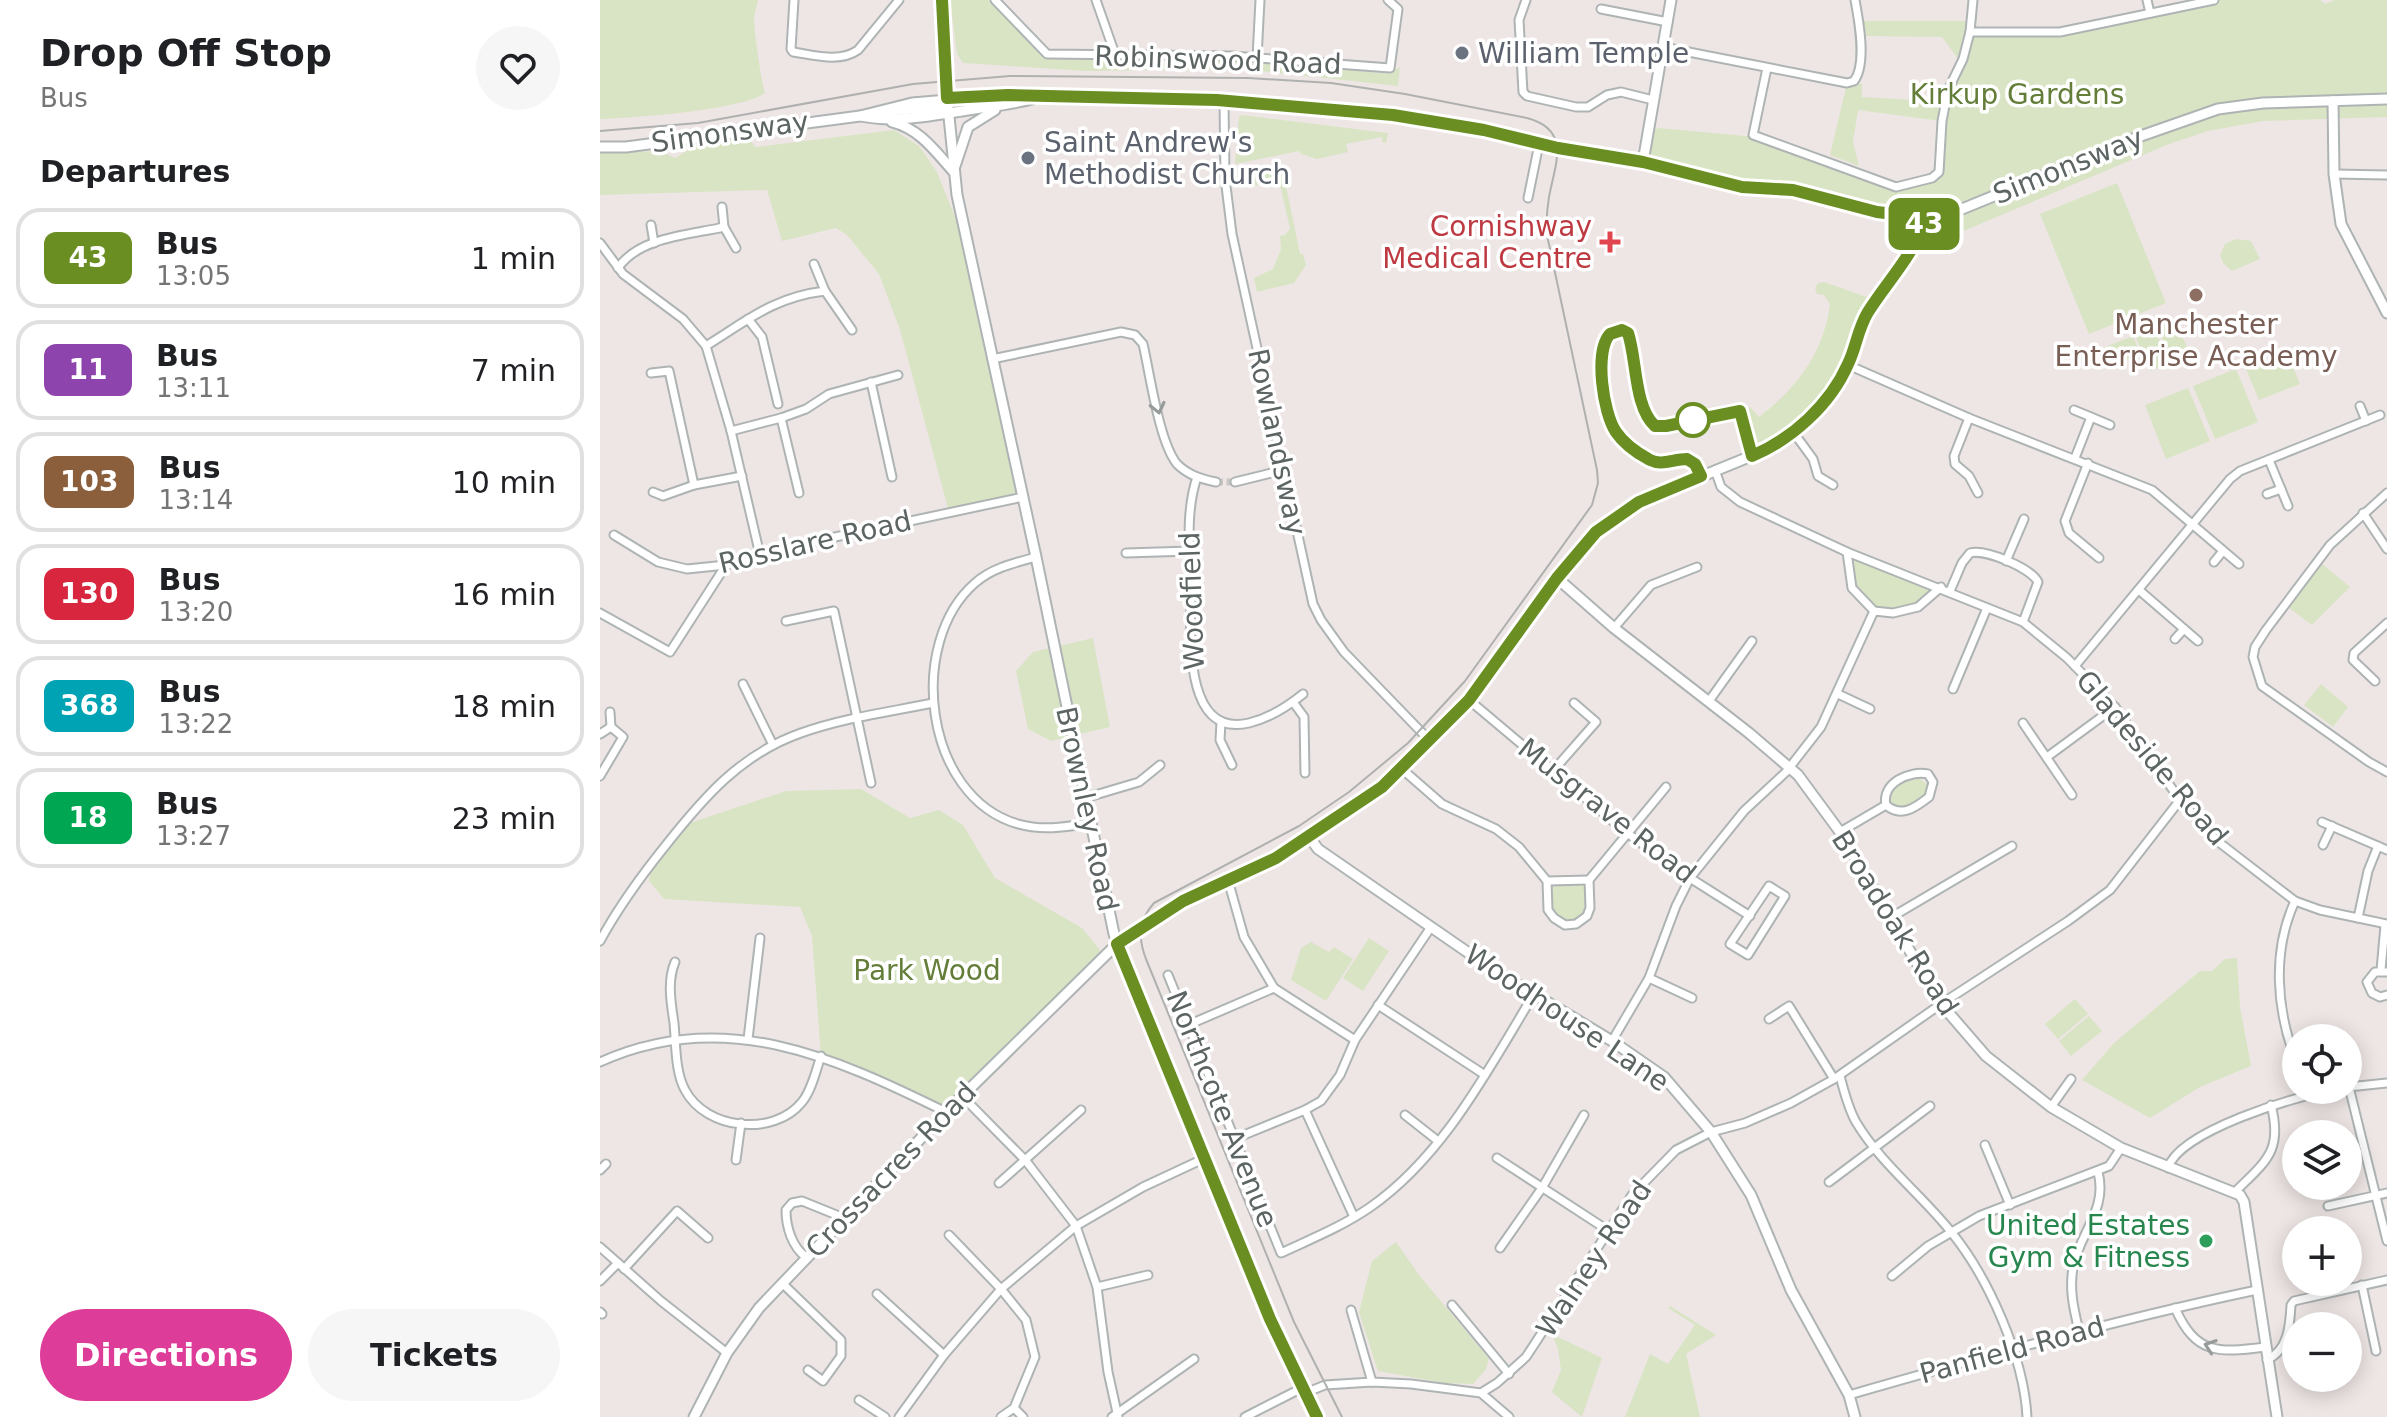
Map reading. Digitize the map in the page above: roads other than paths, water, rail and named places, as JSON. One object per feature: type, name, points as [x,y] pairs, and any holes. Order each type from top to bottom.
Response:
[{"type":"street","points":[[794,0],[789,45],[793,52],[844,57],[858,50],[899,0]]},
{"type":"street","name":"Brownley Road","points":[[942,0],[953,171],[1117,944],[1270,1319],[1317,1417]]},
{"type":"street","name":"Robinswood Road","points":[[995,0],[1047,54],[1257,58],[1390,68],[1398,9],[1388,0]]},
{"type":"street","points":[[1096,0],[1115,54]]},
{"type":"street","points":[[1257,58],[1260,0]]},
{"type":"street","points":[[1526,0],[1519,20],[1523,92],[1527,96],[1576,107],[1588,107],[1607,95],[1621,92],[1653,100]]},
{"type":"street","points":[[1643,162],[1671,0]]},
{"type":"street","points":[[1663,47],[1847,83],[1859,75],[1860,36],[1855,0]]},
{"type":"street","points":[[1767,68],[1753,135],[1896,187],[1932,178],[1939,172],[1942,121],[1948,90],[1963,59],[1973,0]]},
{"type":"street","points":[[2147,0],[2150,13]]},
{"type":"street","points":[[1970,32],[2060,32],[2214,0]]},
{"type":"street","points":[[1601,9],[1668,22]]},
{"type":"street","name":"Simonsway","points":[[873,115],[892,106],[947,98],[1008,95],[1224,101],[1393,115],[1643,162],[1742,187],[1793,190],[1865,209],[1926,218],[1962,209],[2138,137],[2218,109],[2263,103],[2387,99]]},
{"type":"street","name":"Simonsway","points":[[600,147],[626,147],[940,107],[948,113],[1009,105],[1039,97]]},
{"type":"street","name":"Rowlandsway","points":[[1224,101],[1225,178],[1232,234],[1309,587],[1321,620],[1344,652],[1431,741]]},
{"type":"street","points":[[2333,101],[2334,174],[2341,224],[2383,296],[2387,313]]},
{"type":"street","points":[[873,115],[919,134],[953,171],[968,127],[989,113],[1009,105]]},
{"type":"street","points":[[1528,198],[1539,144]]},
{"type":"street","points":[[2334,174],[2387,175]]},
{"type":"street","points":[[722,207],[724,227],[736,248]]},
{"type":"street","name":"Crossacres Road","points":[[694,1417],[727,1353],[759,1308],[946,1112],[1117,944],[1183,901],[1276,858],[1310,838],[1361,803],[1402,769],[1469,700],[1557,578],[1596,532],[1625,511],[1671,487],[1761,452],[1794,433],[1832,392],[1848,365],[1866,316],[1917,245],[1926,218]]},
{"type":"street","points":[[651,225],[654,243]]},
{"type":"street","points":[[618,268],[628,255],[654,243],[724,227]]},
{"type":"street","points":[[600,243],[618,268],[683,319],[706,346],[731,431],[760,555]]},
{"type":"street","points":[[814,264],[825,291],[852,330]]},
{"type":"street","points":[[706,346],[773,303],[825,291]]},
{"type":"street","points":[[748,319],[762,337],[778,404]]},
{"type":"street","points":[[992,359],[1121,332],[1135,335],[1143,344],[1170,453],[1177,463],[1197,477],[1216,482]]},
{"type":"street","points":[[1848,365],[1969,418],[2152,490],[2239,564]]},
{"type":"street","points":[[651,373],[669,371],[694,485]]},
{"type":"street","points":[[731,431],[806,409],[829,394],[898,375]]},
{"type":"street","points":[[871,382],[892,477]]},
{"type":"street","points":[[2360,406],[2366,421]]},
{"type":"street","points":[[2074,410],[2110,425]]},
{"type":"street","points":[[2075,666],[2230,479],[2240,471],[2380,415]]},
{"type":"street","points":[[2075,458],[2091,417]]},
{"type":"street","points":[[781,418],[799,493]]},
{"type":"street","points":[[1969,418],[1954,456],[1955,464],[1969,476],[1978,493]]},
{"type":"street","points":[[1794,433],[1813,459],[1818,476],[1833,485]]},
{"type":"street","points":[[2269,460],[2288,506]]},
{"type":"street","points":[[2088,463],[2065,521],[2069,533],[2099,558]]},
{"type":"street","points":[[1235,482],[1284,470]]},
{"type":"street","name":"Gladeside Road","points":[[1715,470],[1721,487],[1729,496],[1847,552],[2023,622],[2075,666],[2115,707],[2180,800],[2216,840],[2295,901],[2386,924]]},
{"type":"street","points":[[653,492],[663,496],[694,485],[742,476]]},
{"type":"street","name":"Woodfield","points":[[1197,477],[1189,518],[1195,681],[1200,699],[1221,722]]},
{"type":"street","points":[[2267,494],[2281,489]]},
{"type":"street","points":[[2387,493],[2320,558],[2266,630],[2255,647],[2253,657],[2262,686],[2387,772]]},
{"type":"street","name":"Rosslare Road","points":[[614,535],[658,562],[687,569],[726,565],[1023,497]]},
{"type":"street","points":[[2363,513],[2387,549]]},
{"type":"street","points":[[2006,561],[2024,519]]},
{"type":"street","points":[[2081,558],[2089,549]]},
{"type":"street","points":[[1126,553],[1190,551]]},
{"type":"street","points":[[1847,552],[1852,588],[1874,611],[1893,613],[1918,607],[1946,589],[1970,553],[1981,551],[2034,574],[2038,582],[2023,622]]},
{"type":"street","points":[[2214,562],[2223,551]]},
{"type":"street","points":[[1036,557],[989,573],[961,596],[951,611],[938,643],[933,703],[938,732],[947,758],[965,789],[992,811],[1016,824],[1053,830],[1090,823]]},
{"type":"street","points":[[600,613],[670,652],[726,565]]},
{"type":"street","points":[[1614,628],[1651,585],[1697,567]]},
{"type":"street","name":"Broadoak Road","points":[[1557,578],[1614,628],[1790,767],[1840,832],[1941,1004],[1986,1056],[2051,1107],[2121,1148],[2236,1191]]},
{"type":"street","points":[[2139,590],[2198,641]]},
{"type":"street","points":[[1953,689],[1987,608]]},
{"type":"street","points":[[786,621],[834,611],[871,783]]},
{"type":"street","points":[[1612,1041],[1649,978],[1671,918],[1690,878],[1744,811],[1790,767],[1821,727],[1874,611]]},
{"type":"street","points":[[2375,681],[2353,660],[2354,653],[2387,623]]},
{"type":"street","points":[[2175,639],[2184,629]]},
{"type":"street","points":[[1709,701],[1752,641]]},
{"type":"street","points":[[743,684],[773,745]]},
{"type":"street","points":[[1232,765],[1220,740],[1221,722],[1237,725],[1261,720],[1303,694]]},
{"type":"street","points":[[1838,694],[1870,709]]},
{"type":"street","name":"Musgrave Road","points":[[1469,700],[1627,833],[1750,916]]},
{"type":"street","points":[[1293,702],[1304,717],[1305,773]]},
{"type":"street","points":[[600,941],[637,881],[708,793],[741,764],[800,733],[933,703]]},
{"type":"street","points":[[1552,772],[1596,722],[1574,703]]},
{"type":"street","points":[[2047,757],[2115,707]]},
{"type":"street","points":[[600,776],[623,737],[611,727],[610,712]]},
{"type":"street","points":[[2023,723],[2072,795]]},
{"type":"street","points":[[600,734],[611,727]]},
{"type":"street","points":[[1085,798],[1139,782],[1160,765]]},
{"type":"street","points":[[1402,769],[1442,804],[1496,829],[1519,847],[1547,881],[1548,910],[1565,925],[1576,924],[1587,916],[1590,908],[1589,880],[1666,787]]},
{"type":"street","points":[[1911,773],[1928,774],[1933,782],[1929,797],[1907,811],[1894,811],[1886,805],[1884,798],[1890,787],[1911,773]]},
{"type":"street","name":"Walney Road","points":[[1481,1393],[1509,1374],[1526,1357],[1632,1195],[1676,1150],[1711,1132],[1745,1123],[1791,1103],[1837,1078],[1941,1004],[2000,968],[2110,890],[2180,800]]},
{"type":"street","points":[[1840,832],[1886,805]]},
{"type":"street","points":[[2322,822],[2387,850]]},
{"type":"street","points":[[2323,845],[2332,826]]},
{"type":"street","name":"Woodhouse Lane","points":[[1310,838],[1318,849],[1431,927],[1664,1077],[1711,1132],[1751,1195],[1791,1290],[1849,1395],[1855,1417]]},
{"type":"street","points":[[1890,918],[2012,846]]},
{"type":"street","points":[[2358,918],[2368,871],[2378,846]]},
{"type":"street","points":[[1228,880],[1251,952],[1274,988],[1355,1040]]},
{"type":"street","points":[[1547,881],[1589,880]]},
{"type":"street","points":[[1769,886],[1785,896],[1748,955],[1730,944],[1750,916],[1769,886]]},
{"type":"street","points":[[2285,1024],[2279,993],[2280,950],[2284,924],[2295,901]]},
{"type":"street","points":[[2386,924],[2384,971],[2371,974],[2368,986],[2376,996],[2387,995]]},
{"type":"street","points":[[1234,1139],[1321,1101],[1340,1075],[1355,1040],[1431,927]]},
{"type":"street","points":[[748,1039],[760,938]]},
{"type":"street","points":[[675,962],[671,973],[671,998],[682,1083],[694,1103],[713,1116],[741,1123],[767,1123],[792,1113],[805,1099],[821,1056]]},
{"type":"street","name":"Northcote Avenue","points":[[1168,975],[1281,1253],[1371,1207],[1416,1167],[1485,1075],[1534,994]]},
{"type":"street","points":[[1649,978],[1692,998]]},
{"type":"street","points":[[1188,1025],[1274,988]]},
{"type":"street","points":[[1378,1005],[1485,1075]]},
{"type":"street","points":[[1769,1019],[1789,1006],[1837,1078],[1855,1120],[1875,1149],[1952,1233],[1980,1275],[2013,1348],[2027,1417]]},
{"type":"street","points":[[600,1062],[629,1048],[676,1039],[748,1039],[821,1056],[889,1083],[946,1112]]},
{"type":"street","points":[[2051,1107],[2071,1079]]},
{"type":"street","points":[[2362,1086],[2387,1083]]},
{"type":"street","points":[[962,1096],[1026,1161],[1076,1226],[1097,1287],[1116,1416],[1194,1359]]},
{"type":"street","points":[[2168,1168],[2178,1152],[2214,1129],[2282,1101]]},
{"type":"street","points":[[2352,1104],[2387,1241]]},
{"type":"street","points":[[2271,1105],[2277,1128],[2270,1157],[2236,1191],[2244,1202],[2277,1417]]},
{"type":"street","points":[[1829,1182],[1930,1106]]},
{"type":"street","points":[[999,1183],[1081,1110]]},
{"type":"street","points":[[1305,1110],[1354,1217]]},
{"type":"street","points":[[1405,1115],[1438,1141]]},
{"type":"street","points":[[1500,1248],[1542,1188],[1584,1115]]},
{"type":"street","points":[[736,1160],[741,1123]]},
{"type":"street","points":[[1985,1145],[2010,1205]]},
{"type":"street","points":[[1892,1276],[1928,1246],[1979,1216],[2098,1172],[2115,1161],[2121,1148]]},
{"type":"street","points":[[1497,1158],[1609,1231]]},
{"type":"street","points":[[899,1417],[944,1355],[1001,1289],[1076,1226],[1143,1187],[1203,1159]]},
{"type":"street","points":[[2079,1331],[2071,1293],[2072,1269],[2079,1247],[2098,1210],[2101,1186],[2098,1172]]},
{"type":"street","points":[[2328,1206],[2387,1193]]},
{"type":"street","points":[[806,1257],[797,1251],[786,1219],[786,1210],[792,1203],[802,1201],[844,1218]]},
{"type":"street","points":[[600,1281],[621,1266],[677,1211],[708,1238]]},
{"type":"street","points":[[949,1235],[1026,1320],[1035,1357],[1014,1408],[1001,1417]]},
{"type":"street","points":[[600,1247],[727,1353]]},
{"type":"street","points":[[1097,1287],[1148,1275]]},
{"type":"street","points":[[2376,1351],[2362,1285],[2387,1280]]},
{"type":"street","points":[[782,1283],[841,1340],[841,1356],[823,1381],[808,1370]]},
{"type":"street","name":"Panfield Road","points":[[1849,1395],[2079,1331],[2257,1290]]},
{"type":"street","points":[[877,1294],[944,1355]]},
{"type":"street","points":[[2267,1360],[2274,1356],[2288,1335],[2294,1301],[2315,1296]]},
{"type":"street","points":[[1452,1305],[1509,1374]]},
{"type":"street","points":[[2175,1308],[2184,1329],[2196,1342],[2225,1351],[2265,1347]]},
{"type":"street","points":[[1351,1310],[1372,1382]]},
{"type":"street","points":[[1245,1417],[1303,1391],[1325,1385],[1372,1382],[1481,1393],[1509,1417]]},
{"type":"street","points":[[859,1400],[885,1417]]},
{"type":"street","points":[[1014,1408],[1023,1417]]},
{"type":"tunnel","points":[[1216,482],[1235,482]]},
{"type":"tram line","points":[[600,131],[698,123],[913,84],[1010,76],[1248,78],[1331,83],[1527,118],[1541,123],[1550,131],[1555,140],[1557,161],[1548,206],[1547,235],[1597,470],[1598,483],[1592,505],[1465,681],[1408,743],[1349,792],[1299,826],[1154,903],[1145,916],[1141,930],[1146,959],[1294,1322],[1342,1417]]},
{"type":"place","name":"William Temple","points":[[1462,53]]},
{"type":"place","name":"Saint Andrew's Methodist Church","points":[[1028,158]]},
{"type":"place","name":"Cornishway Medical Centre","points":[[1610,242]]},
{"type":"place","name":"Manchester Enterprise Academy","points":[[2196,295]]},
{"type":"place","name":"United Estates Gym & Fitness","points":[[2206,1241]]},
{"type":"park label","name":"Kirkup Gardens","points":[[2017,94]]},
{"type":"park label","name":"Park Wood","points":[[927,970]]}]
